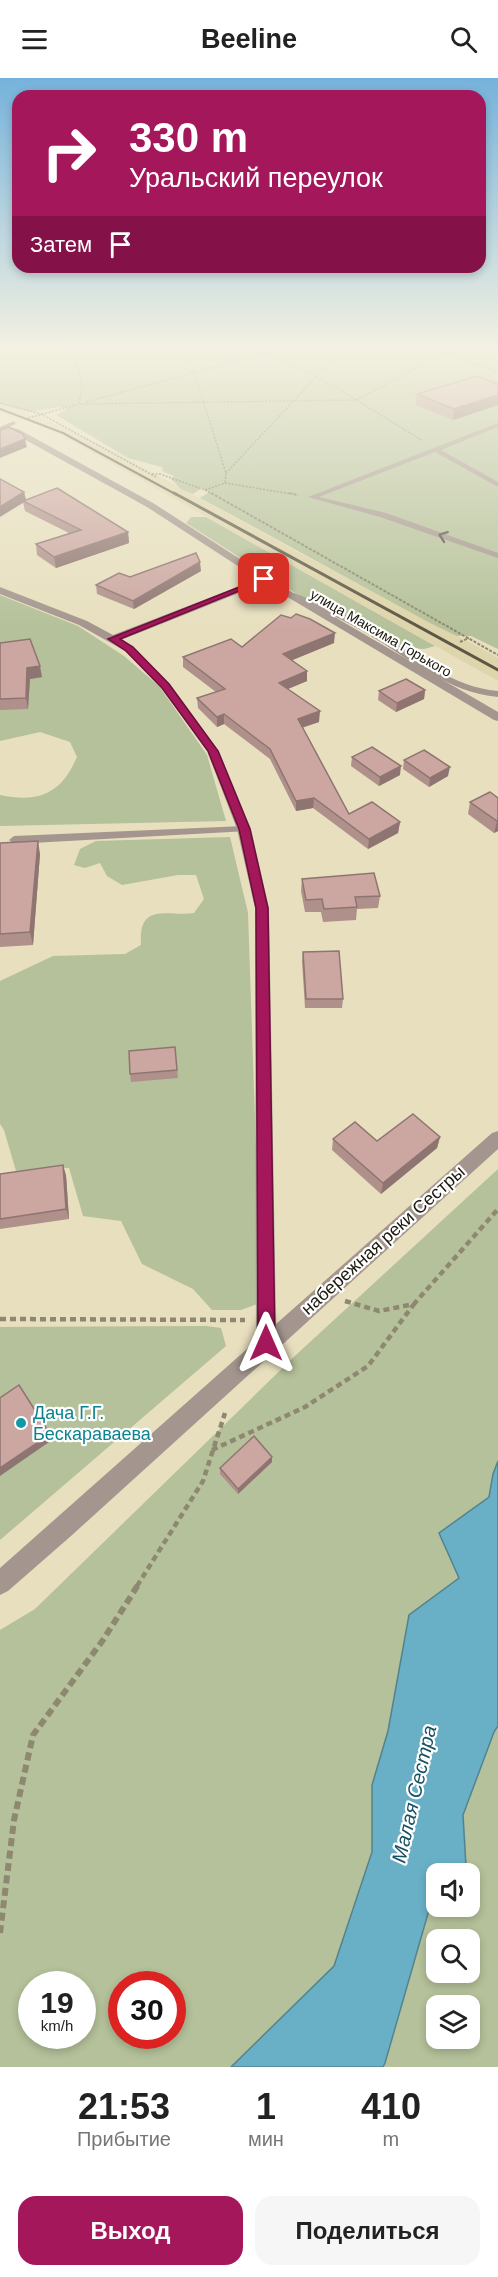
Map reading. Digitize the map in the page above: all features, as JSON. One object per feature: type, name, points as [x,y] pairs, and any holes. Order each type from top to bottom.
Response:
[{"type":"street","name":"улица Максима Горького","points":[[34,443],[71,460],[150,505],[286,593],[498,717]]},
{"type":"street","points":[[113,639],[264,579]]},
{"type":"street","points":[[0,590],[82,623],[129,649],[166,686],[213,751],[244,829],[262,908],[266,1343]]},
{"type":"street","name":"набережная реки Сестры","points":[[0,1583],[159,1444],[266,1343],[498,1138]]},
{"type":"lane","points":[[312,497],[451,443]]},
{"type":"lane","points":[[435,449],[498,485]]},
{"type":"lane","points":[[312,497],[383,515],[498,556]]},
{"type":"lane","points":[[286,593],[326,608],[375,634],[464,688],[485,694],[498,694]]},
{"type":"lane","points":[[14,840],[244,829]]},
{"type":"path","points":[[94,443],[156,477]]},
{"type":"path","points":[[216,443],[226,473],[225,483]]},
{"type":"path","points":[[226,473],[255,443]]},
{"type":"path","points":[[425,443],[435,449]]},
{"type":"path","points":[[151,474],[160,474],[205,490],[498,653]]},
{"type":"path","points":[[205,490],[225,483],[312,497]]},
{"type":"path","points":[[460,642],[469,638]]},
{"type":"path","points":[[212,1450],[305,1407],[368,1366],[414,1304],[498,1209]]},
{"type":"path","points":[[321,1295],[379,1311],[414,1304]]},
{"type":"path","points":[[0,1319],[266,1320]]},
{"type":"path","points":[[0,1933],[14,1820],[33,1735],[104,1640],[203,1481],[229,1402]]},
{"type":"shaded area","points":[[75,443],[95,443],[117,453],[486,651],[498,658],[498,681]]},
{"type":"green space","points":[[103,443],[498,443],[498,649],[471,636],[457,636],[430,623],[200,498],[209,492],[202,488],[193,494],[181,489],[171,479],[174,476],[162,471],[161,467],[128,458]]},
{"type":"green space","points":[[191,517],[206,517],[435,646],[424,649],[406,648],[333,607],[300,596],[186,523]]},
{"type":"green space","points":[[0,595],[78,626],[124,656],[159,686],[207,755],[226,821],[0,826],[0,795],[26,798],[47,793],[64,780],[77,757],[70,742],[40,732],[0,741]]},
{"type":"green space","points":[[230,837],[248,913],[256,1150],[257,1304],[241,1310],[212,1310],[193,1289],[142,1264],[121,1221],[83,1216],[69,1168],[16,1171],[4,1130],[0,1124],[0,981],[53,956],[125,954],[141,945],[141,931],[144,922],[150,917],[165,913],[194,913],[204,899],[196,875],[178,875],[122,885],[107,876],[100,863],[85,868],[74,865],[80,849],[96,841]]},
{"type":"green space","points":[[498,1169],[498,1461],[489,1497],[439,1533],[459,1578],[388,1731],[372,1785],[372,1852],[334,1966],[231,2067],[0,2067],[0,1630],[35,1609],[297,1354]]},
{"type":"green space","points":[[206,1326],[221,1328],[226,1346],[0,1540],[0,1327]]},
{"type":"green space","points":[[498,1726],[498,2067],[383,2067],[427,1917],[480,1917],[480,1863],[466,1863],[463,1815]]},
{"type":"water","name":"Малая Сестра","points":[[498,1461],[498,1726],[463,1815],[466,1863],[426,1863],[427,1917],[385,2063],[383,2067],[231,2067],[334,1966],[372,1852],[372,1785],[388,1731],[409,1615],[459,1578],[439,1533],[489,1497]]},
{"type":"building","points":[[0,443],[15,443],[0,449]]},
{"type":"building","points":[[0,479],[24,492],[0,507]]},
{"type":"building","points":[[57,488],[128,532],[54,557],[36,544],[81,530],[23,501]]},
{"type":"building","points":[[196,553],[200,562],[133,601],[96,585],[119,573],[130,577]]},
{"type":"building","points":[[296,614],[335,633],[283,654],[307,671],[279,683],[320,711],[298,719],[349,814],[372,802],[400,822],[369,839],[314,798],[296,801],[270,749],[224,714],[217,717],[197,698],[225,689],[183,657],[231,639],[242,647],[281,615],[291,618]]},
{"type":"building","points":[[30,639],[40,666],[27,668],[26,698],[0,699],[0,643]]},
{"type":"building","points":[[406,679],[425,690],[397,703],[379,691]]},
{"type":"building","points":[[372,747],[401,766],[380,777],[352,757]]},
{"type":"building","points":[[424,750],[450,767],[430,778],[404,760]]},
{"type":"building","points":[[490,792],[498,798],[498,821],[470,802]]},
{"type":"building","points":[[38,841],[30,932],[0,934],[0,843]]},
{"type":"building","points":[[374,873],[380,896],[355,897],[357,907],[324,909],[322,899],[306,900],[302,879]]},
{"type":"building","points":[[339,951],[343,999],[306,999],[303,952]]},
{"type":"building","points":[[175,1047],[177,1070],[130,1074],[129,1051]]},
{"type":"building","points":[[413,1114],[440,1137],[383,1183],[333,1139],[355,1122],[377,1141]]},
{"type":"building","points":[[63,1165],[66,1209],[0,1219],[0,1174]]},
{"type":"building","name":"Дача Г.Г. Бескараваева","points":[[19,1385],[50,1434],[0,1468],[0,1398]]},
{"type":"building","points":[[254,1436],[272,1457],[238,1489],[220,1468]]},
{"type":"railway","points":[[81,443],[177,495]]},
{"type":"railway","points":[[174,493],[498,670]]},
{"type":"place","name":"Дача Г.Г. Бескараваева","points":[[21,1423]]},
{"type":"route","points":[[264,579],[113,639],[129,649],[166,686],[213,751],[244,829],[262,908],[266,1343]]}]
